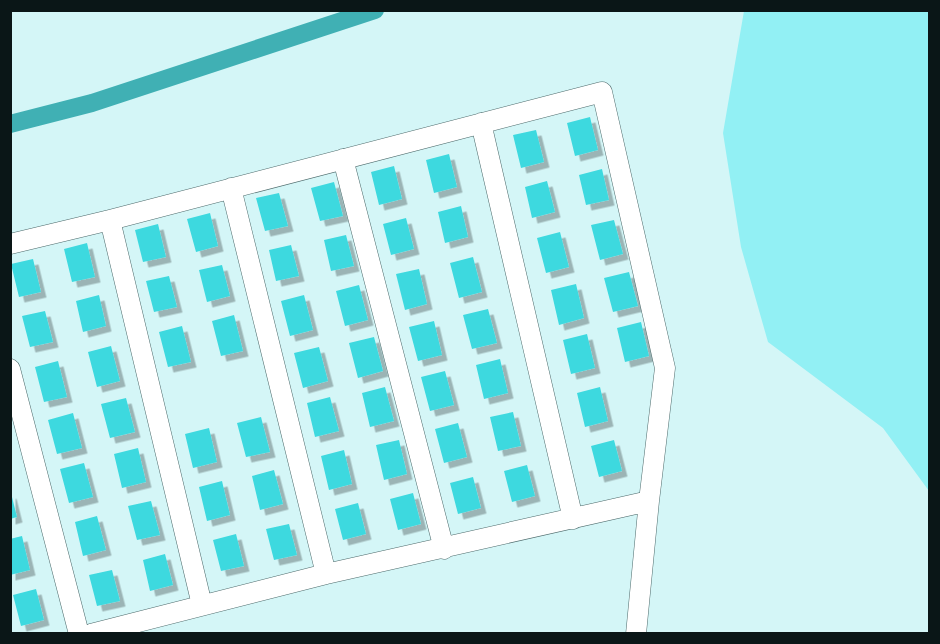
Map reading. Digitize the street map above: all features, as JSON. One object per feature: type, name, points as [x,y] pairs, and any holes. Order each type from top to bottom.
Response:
[{"type":"street","points":[[10,244],[602,92],[665,368],[636,633]]},
{"type":"street","points":[[481,123],[573,519]]},
{"type":"street","points":[[343,159],[444,549]]},
{"type":"street","points":[[231,188],[326,574]]},
{"type":"street","points":[[110,220],[202,605]]},
{"type":"street","points":[[10,369],[79,633]]},
{"type":"street","points":[[91,633],[326,574],[649,501]]},
{"type":"shaded area","points":[[744,11],[929,11],[929,491],[883,428],[768,342],[741,247],[723,133]]},
{"type":"building","points":[[590,117],[598,150],[575,156],[567,123]]},
{"type":"building","points":[[536,130],[544,162],[521,168],[513,135]]},
{"type":"building","points":[[449,154],[457,187],[434,193],[426,160]]},
{"type":"building","points":[[394,166],[402,199],[379,205],[371,172]]},
{"type":"building","points":[[602,169],[609,200],[586,205],[579,175]]},
{"type":"building","points":[[547,181],[555,212],[532,218],[525,187]]},
{"type":"building","points":[[334,182],[343,216],[320,221],[311,188]]},
{"type":"building","points":[[279,193],[288,226],[265,231],[256,198]]},
{"type":"building","points":[[461,206],[468,237],[445,243],[438,212]]},
{"type":"building","points":[[210,213],[218,246],[196,252],[187,219]]},
{"type":"building","points":[[406,218],[414,249],[391,255],[383,224]]},
{"type":"building","points":[[614,220],[623,254],[600,260],[591,225]]},
{"type":"building","points":[[158,224],[166,257],[143,262],[135,230]]},
{"type":"building","points":[[560,232],[569,267],[546,273],[537,238]]},
{"type":"building","points":[[346,235],[354,266],[331,271],[324,240]]},
{"type":"building","points":[[87,243],[95,277],[72,282],[64,249]]},
{"type":"building","points":[[291,245],[299,276],[276,281],[269,250]]},
{"type":"building","points":[[473,257],[482,292],[459,298],[450,263]]},
{"type":"building","points":[[33,259],[41,292],[19,297],[11,264]]},
{"type":"building","points":[[222,265],[230,296],[207,302],[199,270]]},
{"type":"building","points":[[419,269],[427,304],[405,310],[396,274]]},
{"type":"building","points":[[629,272],[638,306],[613,312],[604,278]]},
{"type":"building","points":[[169,276],[177,307],[154,312],[146,281]]},
{"type":"building","points":[[576,284],[584,318],[559,325],[551,290]]},
{"type":"building","points":[[359,285],[368,320],[345,326],[336,291]]},
{"type":"building","points":[[99,295],[106,326],[83,332],[76,301]]},
{"type":"building","points":[[304,295],[313,330],[290,336],[281,301]]},
{"type":"building","points":[[488,309],[497,343],[472,349],[463,315]]},
{"type":"building","points":[[45,311],[53,342],[30,347],[22,316]]},
{"type":"building","points":[[234,315],[243,351],[221,356],[212,321]]},
{"type":"building","points":[[434,321],[442,355],[418,361],[409,327]]},
{"type":"building","points":[[641,322],[649,356],[625,362],[617,328]]},
{"type":"building","points":[[182,326],[191,362],[168,367],[159,332]]},
{"type":"building","points":[[587,334],[595,368],[571,374],[563,340]]},
{"type":"building","points":[[374,337],[383,371],[358,378],[349,343]]},
{"type":"building","points":[[111,346],[120,381],[97,387],[88,352]]},
{"type":"building","points":[[319,347],[328,381],[303,388],[294,353]]},
{"type":"building","points":[[500,359],[508,393],[484,399],[476,365]]},
{"type":"building","points":[[58,361],[67,397],[44,402],[35,367]]},
{"type":"building","points":[[445,371],[454,405],[430,411],[421,377]]},
{"type":"building","points":[[385,387],[394,421],[370,427],[362,393]]},
{"type":"building","points":[[600,387],[608,421],[585,427],[577,393]]},
{"type":"building","points":[[330,397],[339,431],[315,437],[307,403]]},
{"type":"building","points":[[126,398],[135,432],[110,438],[101,404]]},
{"type":"building","points":[[513,412],[521,446],[498,451],[490,417]]},
{"type":"building","points":[[73,413],[82,448],[57,454],[48,420]]},
{"type":"building","points":[[261,417],[270,452],[246,457],[237,423]]},
{"type":"building","points":[[458,423],[467,457],[444,463],[435,429]]},
{"type":"building","points":[[209,428],[217,462],[193,468],[185,434]]},
{"type":"building","points":[[399,440],[407,474],[384,480],[376,445]]},
{"type":"building","points":[[614,440],[622,471],[599,477],[591,446]]},
{"type":"building","points":[[138,448],[146,482],[122,488],[114,454]]},
{"type":"building","points":[[344,450],[352,484],[329,490],[321,456]]},
{"type":"building","points":[[84,463],[93,497],[69,503],[60,469]]},
{"type":"building","points":[[527,465],[535,496],[512,502],[504,471]]},
{"type":"building","points":[[274,470],[283,504],[260,510],[252,476]]},
{"type":"building","points":[[473,477],[481,508],[458,514],[450,483]]},
{"type":"building","points":[[222,481],[230,515],[207,521],[199,487]]},
{"type":"building","points":[[413,493],[421,524],[398,530],[390,499]]},
{"type":"building","points":[[10,494],[17,517],[10,519]]},
{"type":"building","points":[[151,501],[160,535],[137,540],[128,506]]},
{"type":"building","points":[[358,503],[366,534],[343,540],[335,509]]},
{"type":"building","points":[[97,516],[106,550],[83,556],[75,522]]},
{"type":"building","points":[[289,524],[297,555],[274,560],[266,529]]},
{"type":"building","points":[[236,534],[244,566],[221,571],[213,540]]},
{"type":"building","points":[[22,536],[30,570],[10,575],[10,539]]},
{"type":"building","points":[[165,554],[173,585],[150,591],[143,560]]},
{"type":"building","points":[[112,570],[120,601],[97,606],[89,575]]},
{"type":"building","points":[[36,589],[44,620],[21,626],[13,595]]},
{"type":"waterway","points":[[10,124],[92,103],[375,10]]}]
